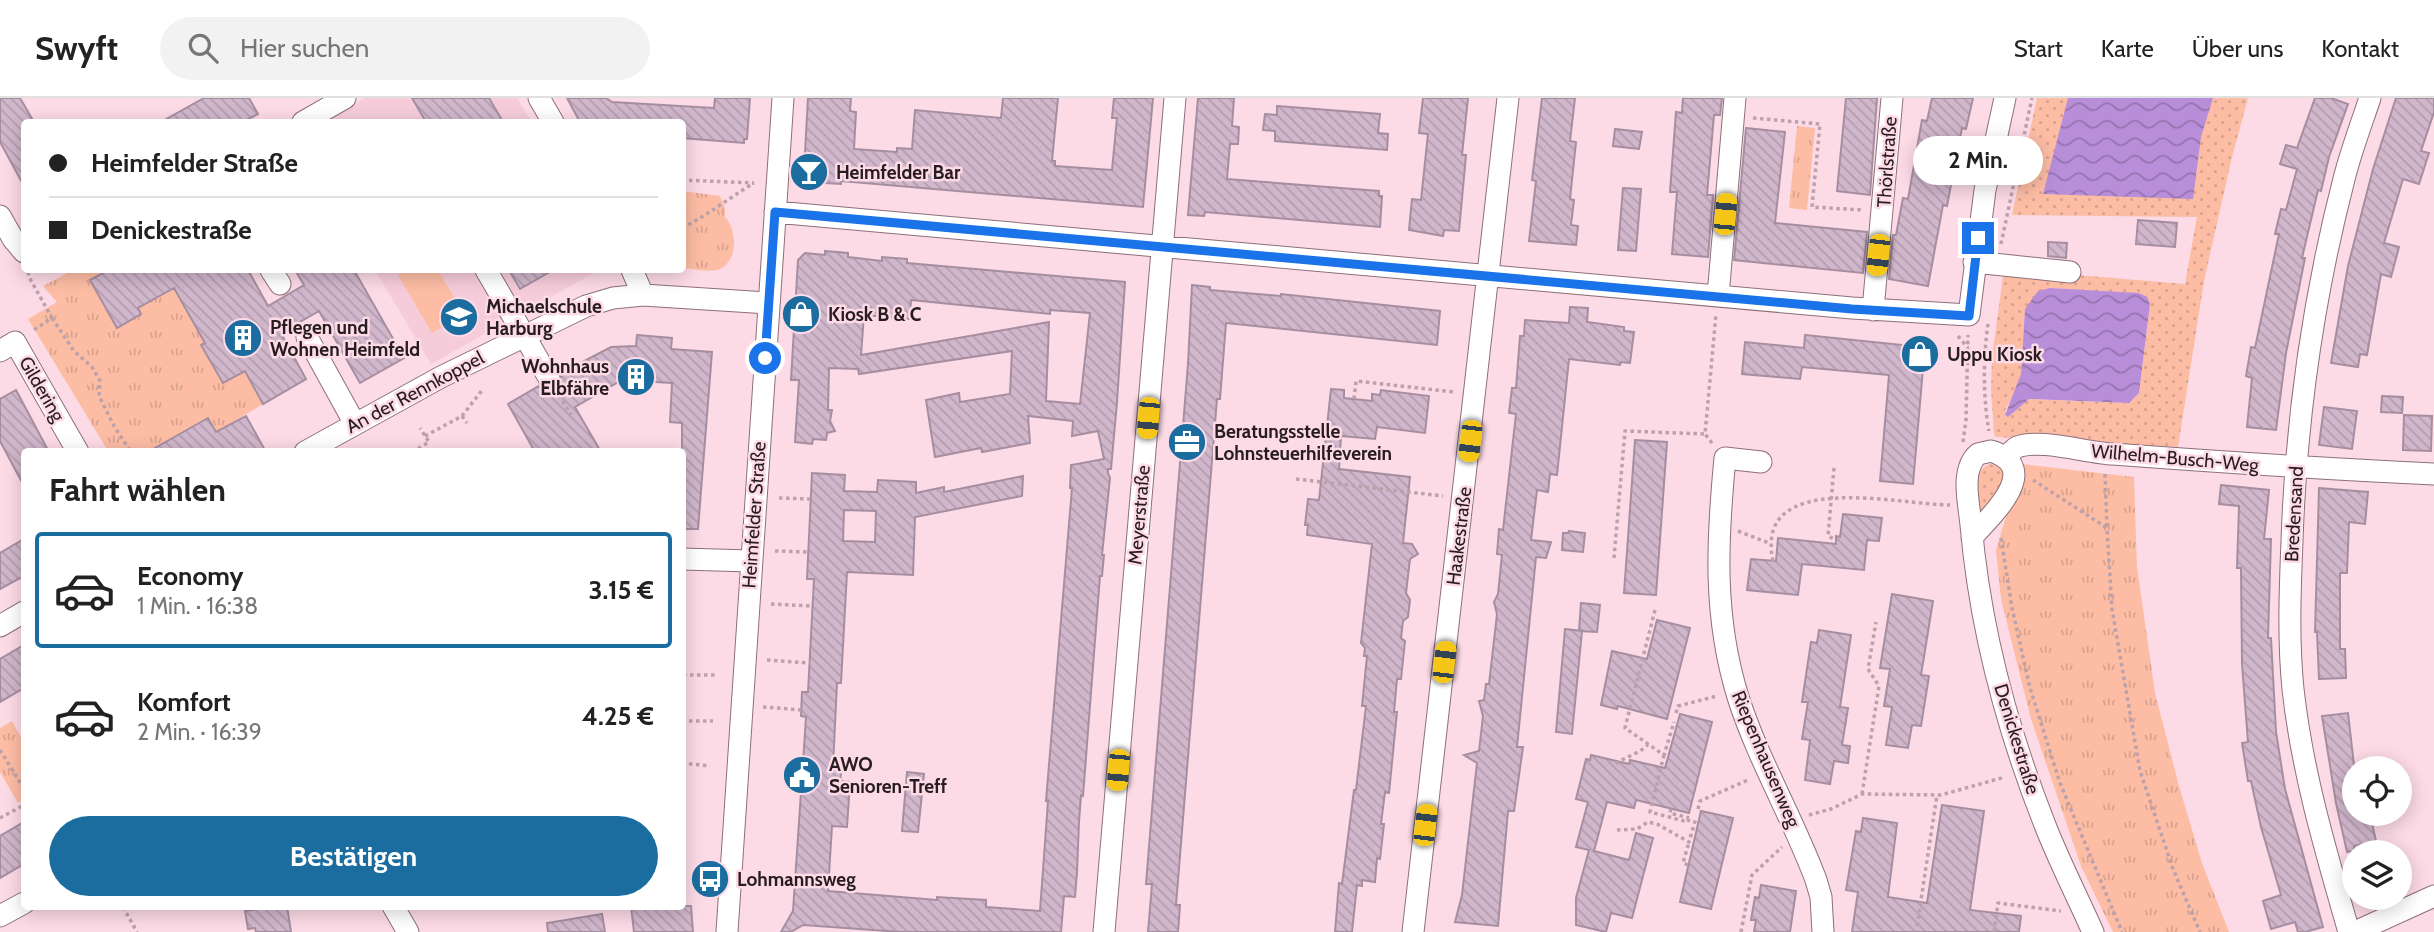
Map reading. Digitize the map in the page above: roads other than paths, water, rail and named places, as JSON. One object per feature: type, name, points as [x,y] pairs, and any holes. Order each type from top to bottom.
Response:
[{"type":"street","points":[[308,119],[345,98]]},
{"type":"street","points":[[539,98],[551,119]]},
{"type":"street","name":"Heimfelder Straße","points":[[727,932],[783,98]]},
{"type":"street","name":"Meyerstraße","points":[[1104,932],[1175,98]]},
{"type":"street","name":"Haakestraße","points":[[1413,932],[1508,98]]},
{"type":"street","name":"Thörlstraße","points":[[1873,310],[1892,98]]},
{"type":"street","points":[[775,212],[1873,310],[1979,317],[1974,262],[1985,190],[2005,98]]},
{"type":"street","name":"Bredensand","points":[[2348,932],[2309,790],[2293,689],[2291,567],[2300,423],[2316,312],[2344,178],[2370,98]]},
{"type":"street","points":[[1718,296],[1734,107]]},
{"type":"street","points":[[0,216],[21,248]]},
{"type":"street","points":[[1974,262],[2070,272]]},
{"type":"street","points":[[488,273],[549,378]]},
{"type":"street","points":[[633,273],[643,295]]},
{"type":"street","name":"An der Rennkoppel","points":[[312,448],[522,335],[586,306],[613,298],[643,295],[769,303]]},
{"type":"street","points":[[307,337],[355,424]]},
{"type":"street","name":"Gildering","points":[[8,347],[75,448]]},
{"type":"street","name":"Wilhelm-Busch-Weg","points":[[2011,461],[2025,445],[2105,454],[2296,468],[2434,474]]},
{"type":"street","name":"Denickestraße","points":[[2011,461],[1987,450],[1974,458],[1967,470],[1979,600],[2016,741],[2046,828],[2093,932]]},
{"type":"street","name":"Riepenhausenweg","points":[[1761,461],[1725,458],[1718,519],[1718,571],[1723,621],[1733,676],[1749,727],[1816,880],[1821,897],[1823,932]]},
{"type":"street","points":[[1972,537],[2005,500],[2013,485],[2011,461]]},
{"type":"street","points":[[686,559],[751,561]]},
{"type":"street","points":[[0,626],[21,614]]},
{"type":"street","points":[[2355,932],[2434,896]]},
{"type":"street","points":[[0,916],[21,904]]},
{"type":"street","points":[[395,910],[408,932]]},
{"type":"water","points":[[2068,98],[2213,98],[2201,137],[2193,199],[2043,194]]},
{"type":"water","points":[[2050,288],[2139,293],[2147,297],[2150,304],[2139,393],[2129,403],[2029,399],[2008,417],[2005,415],[2021,374],[2025,309],[2038,291]]},
{"type":"place","name":"Heimfelder Bar","points":[[809,172]]},
{"type":"place","name":"Kiosk B & C","points":[[801,314]]},
{"type":"place","name":"Michaelschule Harburg","points":[[459,317]]},
{"type":"place","name":"Pflegen und Wohnen Heimfeld","points":[[243,338]]},
{"type":"place","name":"Uppu Kiosk","points":[[1920,354]]},
{"type":"place","name":"Wohnhaus Elbfähre","points":[[636,377]]},
{"type":"place","name":"Beratungsstelle Lohnsteuerhilfeverein","points":[[1187,442]]},
{"type":"place","name":"AWO Senioren-Treff","points":[[802,775]]},
{"type":"place","name":"Lohmannsweg","points":[[710,879]]}]
